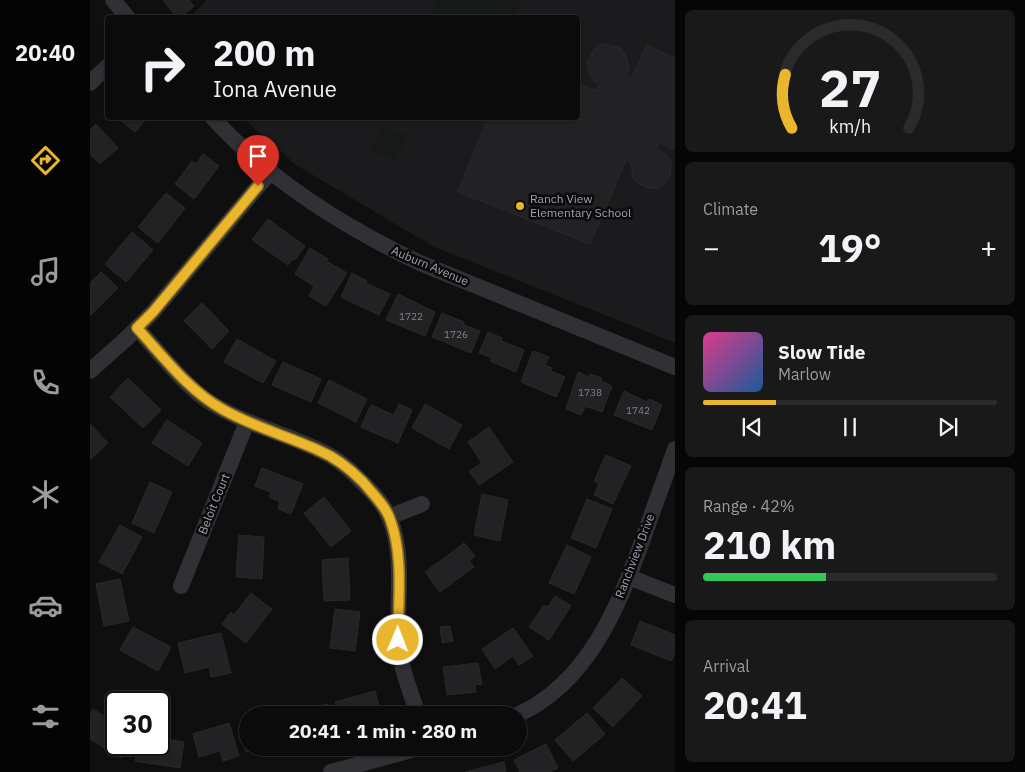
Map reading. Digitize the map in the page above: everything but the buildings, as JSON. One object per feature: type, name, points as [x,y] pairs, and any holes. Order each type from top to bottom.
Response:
[{"type":"street","points":[[113,0],[126,15]]},
{"type":"street","points":[[90,83],[105,69]]},
{"type":"street","name":"Auburn Avenue","points":[[214,120],[254,158],[304,197],[384,246],[420,263],[675,367]]},
{"type":"street","points":[[90,371],[153,312],[271,171]]},
{"type":"street","points":[[137,328],[206,400],[247,422],[321,451],[341,462],[370,490],[389,517],[396,543],[398,640],[415,706]]},
{"type":"street","name":"Beloit Court","points":[[180,586],[247,422]]},
{"type":"street","name":"Ranchview Drive","points":[[527,709],[560,686],[589,655],[599,640],[624,591],[675,449]]},
{"type":"street","points":[[389,517],[422,504]]},
{"type":"street","points":[[629,577],[675,595]]},
{"type":"street","points":[[331,772],[390,756]]},
{"type":"shaded area","name":"Ranch View Elementary School","points":[[207,0],[675,0],[675,343],[434,247],[296,165],[245,120],[580,120],[580,15],[192,15]]},
{"type":"shaded area","points":[[439,0],[522,1],[516,15],[432,15]]},
{"type":"shaded area","points":[[382,124],[407,135],[396,161],[371,150]]},
{"type":"place","name":"Ranch View Elementary School","points":[[520,206]]},
{"type":"route","points":[[258,186],[153,312],[137,328],[206,400],[247,422],[321,451],[341,462],[370,490],[389,517],[396,543],[398,567],[398,640]]}]
